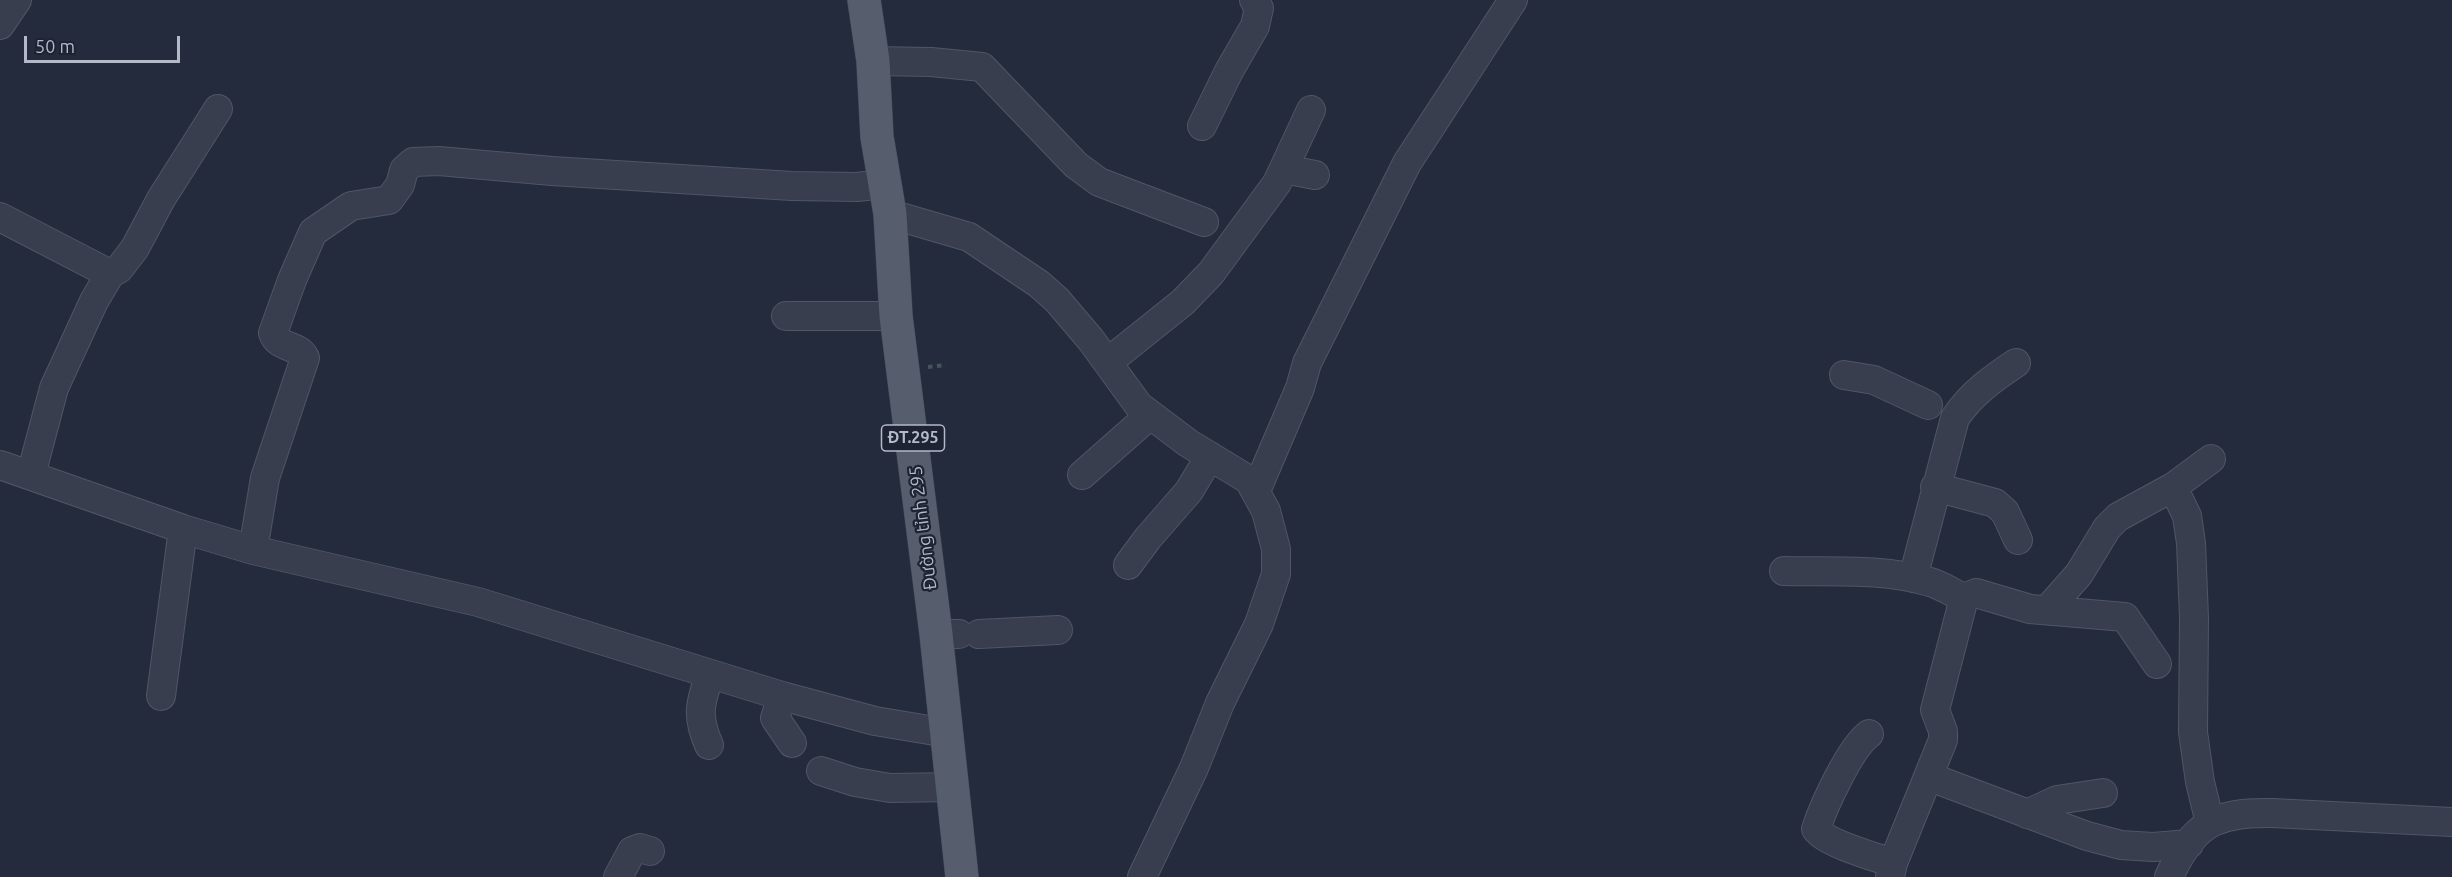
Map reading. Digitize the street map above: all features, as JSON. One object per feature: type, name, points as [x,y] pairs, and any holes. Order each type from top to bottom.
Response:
[{"type":"main road","name":"Đường tỉnh 295","points":[[864,0],[873,61],[877,137],[887,199],[896,316],[958,634],[947,733],[962,877]]},
{"type":"street","points":[[0,25],[17,0]]},
{"type":"street","points":[[1202,126],[1229,71],[1255,26],[1259,8],[1254,0]]},
{"type":"street","points":[[1256,491],[1300,388],[1307,363],[1407,163],[1513,0]]},
{"type":"street","points":[[873,61],[931,62],[982,67],[1076,165],[1099,183],[1204,222]]},
{"type":"street","points":[[31,475],[54,388],[94,301],[110,274],[119,269],[135,248],[161,199],[218,109]]},
{"type":"street","points":[[1108,362],[1183,302],[1211,273],[1243,231],[1284,169],[1311,110]]},
{"type":"street","points":[[253,550],[265,478],[305,358],[300,351],[280,343],[273,333],[292,280],[313,232],[351,207],[389,200],[400,185],[404,170],[413,162],[439,160],[552,171],[792,186],[857,187],[969,237],[1039,284],[1057,300],[1108,362],[1139,406],[1210,456],[1249,480],[1266,511],[1276,549],[1276,574],[1259,624],[1220,703],[1194,768],[1142,877]]},
{"type":"street","points":[[1284,169],[1315,175]]},
{"type":"street","points":[[0,217],[110,274]]},
{"type":"street","points":[[786,316],[896,316]]},
{"type":"street","points":[[1844,375],[1874,380],[1942,411],[1964,404],[1987,382],[2016,363]]},
{"type":"street","points":[[1913,578],[1935,487],[1942,411]]},
{"type":"street","points":[[1082,475],[1150,415]]},
{"type":"street","points":[[1128,565],[1189,490],[1210,456]]},
{"type":"street","points":[[2048,609],[2079,574],[2108,528],[2118,517],[2173,488],[2211,459]]},
{"type":"street","points":[[0,465],[183,529],[253,550],[478,602],[782,696],[875,721],[947,733]]},
{"type":"street","points":[[1935,487],[1995,504],[2005,512],[2018,540]]},
{"type":"street","points":[[2173,488],[2187,516],[2191,543],[2194,618],[2193,732],[2200,782],[2210,823]]},
{"type":"street","points":[[161,696],[183,529]]},
{"type":"street","points":[[1784,571],[1864,573],[1913,578],[1931,582],[1964,598],[1976,593],[2030,609],[2125,617],[2157,664]]},
{"type":"street","points":[[1869,734],[1861,740],[1822,811],[1816,829],[1820,834],[1891,870],[1943,740],[1943,731],[1935,710],[1964,598]]},
{"type":"street","points":[[958,634],[1058,630]]},
{"type":"street","points":[[708,745],[701,728],[700,705],[710,674]]},
{"type":"street","points":[[782,696],[775,718],[792,744]]},
{"type":"street","points":[[821,771],[855,782],[890,788],[953,787]]},
{"type":"street","points":[[1930,777],[2087,836],[2121,845],[2153,847],[2189,844]]},
{"type":"street","points":[[2027,814],[2057,800],[2103,793]]},
{"type":"street","points":[[2169,877],[2200,829],[2227,816],[2249,813],[2452,822]]},
{"type":"street","points":[[618,877],[633,851],[640,848],[650,851]]}]
